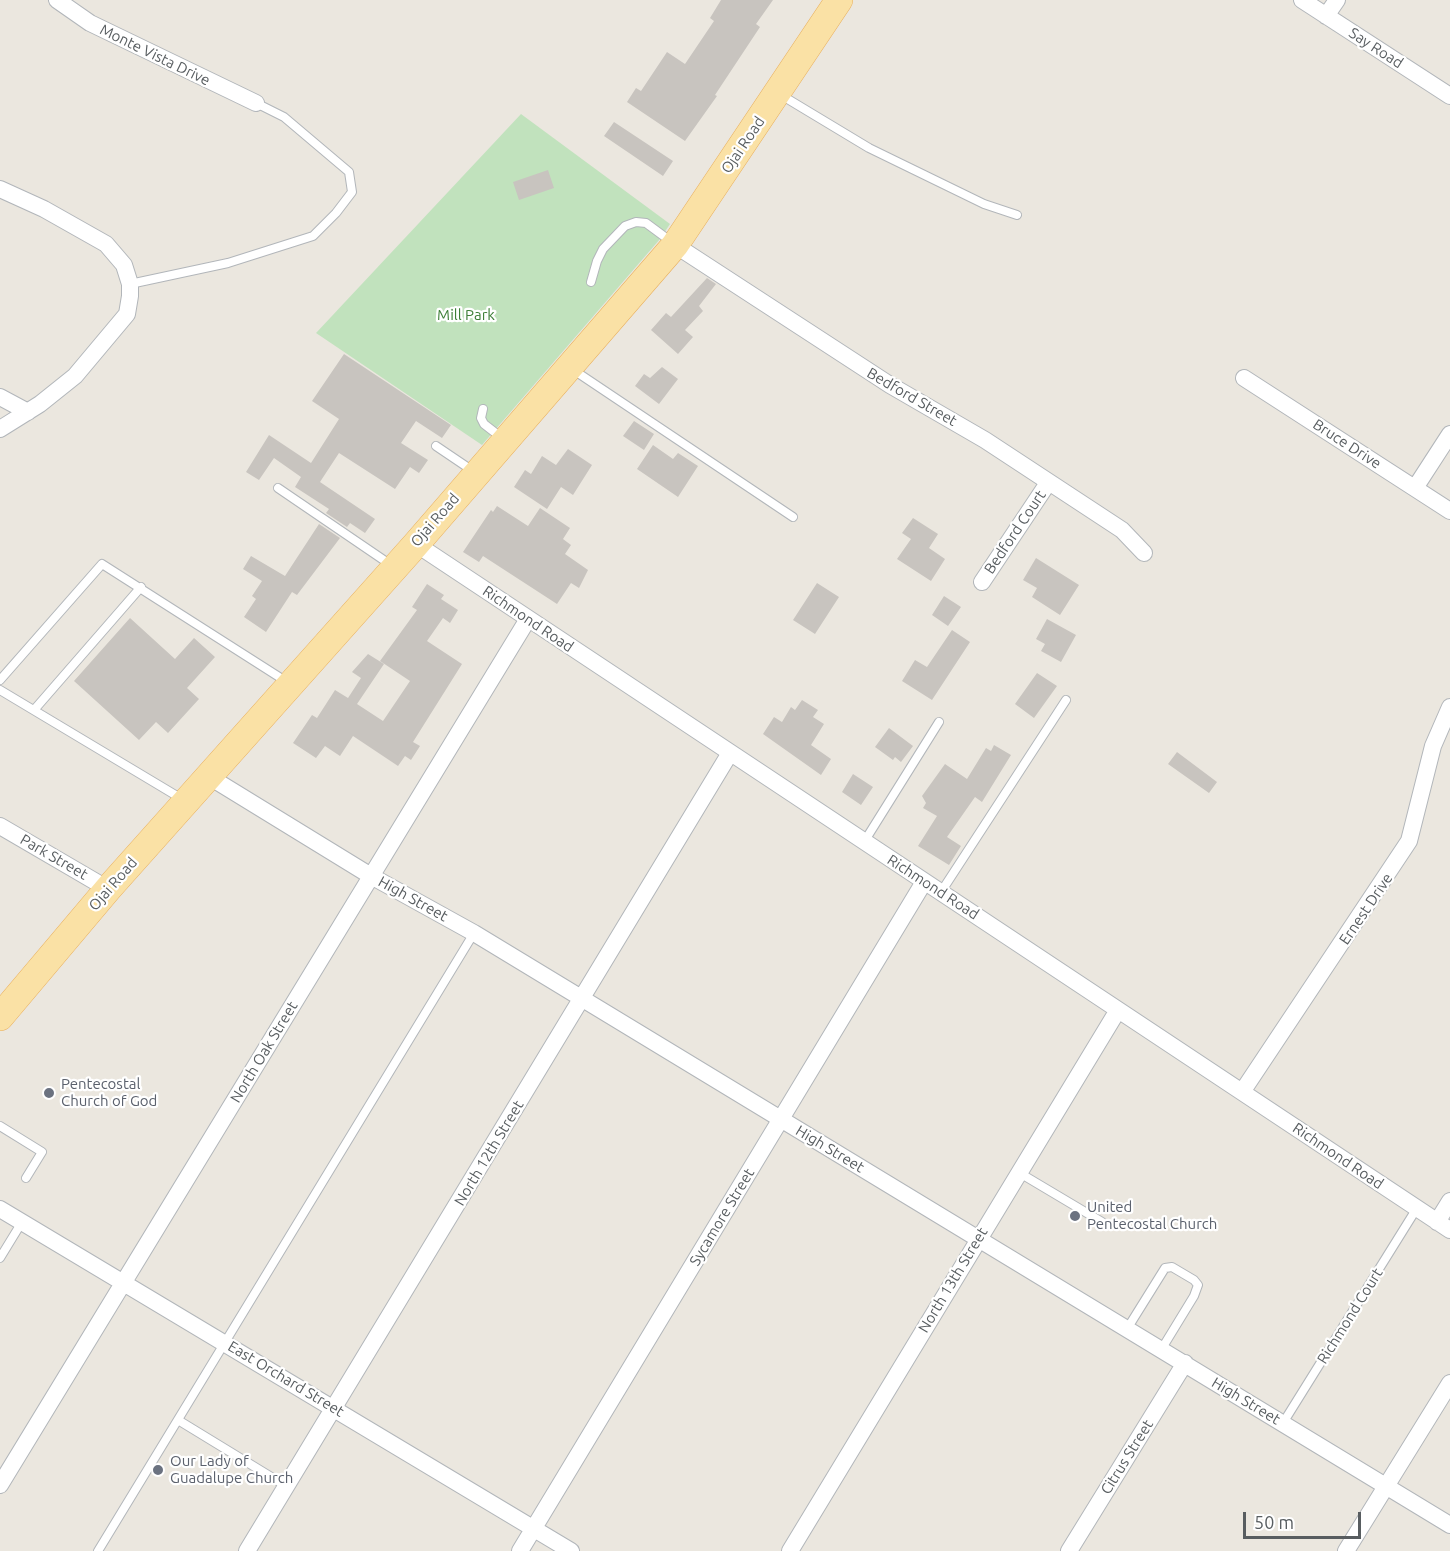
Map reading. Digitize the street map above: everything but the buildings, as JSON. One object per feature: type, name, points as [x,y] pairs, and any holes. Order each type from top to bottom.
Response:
[{"type":"main road","name":"Ojai Road","points":[[0,1017],[108,889],[416,544],[675,245],[840,0]]},
{"type":"street","name":"Monte Vista Drive","points":[[57,0],[90,23],[256,103]]},
{"type":"street","name":"Say Road","points":[[1302,0],[1450,96]]},
{"type":"street","points":[[1326,16],[1337,0]]},
{"type":"street","points":[[0,189],[44,209],[106,244],[121,260],[130,284],[127,314],[75,376],[28,412],[0,429]]},
{"type":"street","name":"Bedford Street","points":[[675,245],[890,385],[985,440],[1122,530],[1144,553]]},
{"type":"street","name":"Bruce Drive","points":[[1244,378],[1450,511]]},
{"type":"street","points":[[0,397],[28,412]]},
{"type":"street","points":[[1415,488],[1450,434]]},
{"type":"street","name":"Bedford Court","points":[[982,582],[1048,483]]},
{"type":"street","name":"Richmond Road","points":[[416,544],[1443,1226]]},
{"type":"street","name":"North Oak Street","points":[[0,1485],[528,619]]},
{"type":"street","name":"Ernest Drive","points":[[1242,1092],[1409,841],[1433,746],[1450,707]]},
{"type":"street","name":"North 12th Street","points":[[247,1551],[730,753]]},
{"type":"street","name":"High Street","points":[[208,776],[371,876],[474,933],[1450,1525]]},
{"type":"street","name":"Park Street","points":[[0,826],[108,889]]},
{"type":"street","name":"Sycamore Street","points":[[520,1551],[924,882]]},
{"type":"street","name":"North 13th Street","points":[[790,1551],[1118,1010]]},
{"type":"street","points":[[1443,1226],[1450,1201]]},
{"type":"street","name":"East Orchard Street","points":[[0,1209],[571,1551]]},
{"type":"street","name":"Citrus Street","points":[[1069,1551],[1185,1363]]},
{"type":"street","points":[[1346,1551],[1450,1383]]},
{"type":"lane","points":[[778,93],[869,148],[984,204],[1017,215]]},
{"type":"lane","points":[[130,284],[228,263],[313,236],[336,213],[352,192],[350,172],[284,117],[256,103]]},
{"type":"lane","points":[[591,282],[603,249],[625,226],[636,222],[646,222],[675,245]]},
{"type":"lane","points":[[569,367],[793,517]]},
{"type":"lane","points":[[483,409],[481,418],[484,424],[505,440]]},
{"type":"lane","points":[[436,446],[476,473]]},
{"type":"lane","points":[[278,488],[394,567]]},
{"type":"lane","points":[[0,680],[102,564],[290,684]]},
{"type":"lane","points":[[34,710],[141,587]]},
{"type":"lane","points":[[0,690],[185,801]]},
{"type":"lane","points":[[941,892],[1066,699]]},
{"type":"lane","points":[[864,842],[939,722]]},
{"type":"lane","points":[[98,1551],[474,933]]},
{"type":"lane","points":[[0,1126],[42,1152],[26,1178]]},
{"type":"lane","points":[[1018,1172],[1102,1222]]},
{"type":"lane","name":"Richmond Court","points":[[1283,1423],[1417,1208]]},
{"type":"lane","points":[[0,1258],[22,1222]]},
{"type":"lane","points":[[1126,1330],[1165,1268],[1172,1268],[1194,1280],[1198,1285],[1194,1296],[1161,1350]]},
{"type":"lane","points":[[178,1420],[286,1486]]},
{"type":"green space","name":"Mill Park","points":[[521,114],[670,224],[660,239],[482,445],[316,333]]},
{"type":"place","name":"Pentecostal Church of God","points":[[49,1093]]},
{"type":"place","name":"United Pentecostal Church","points":[[1075,1216]]},
{"type":"place","name":"Our Lady of Guadalupe Church","points":[[158,1470]]}]
